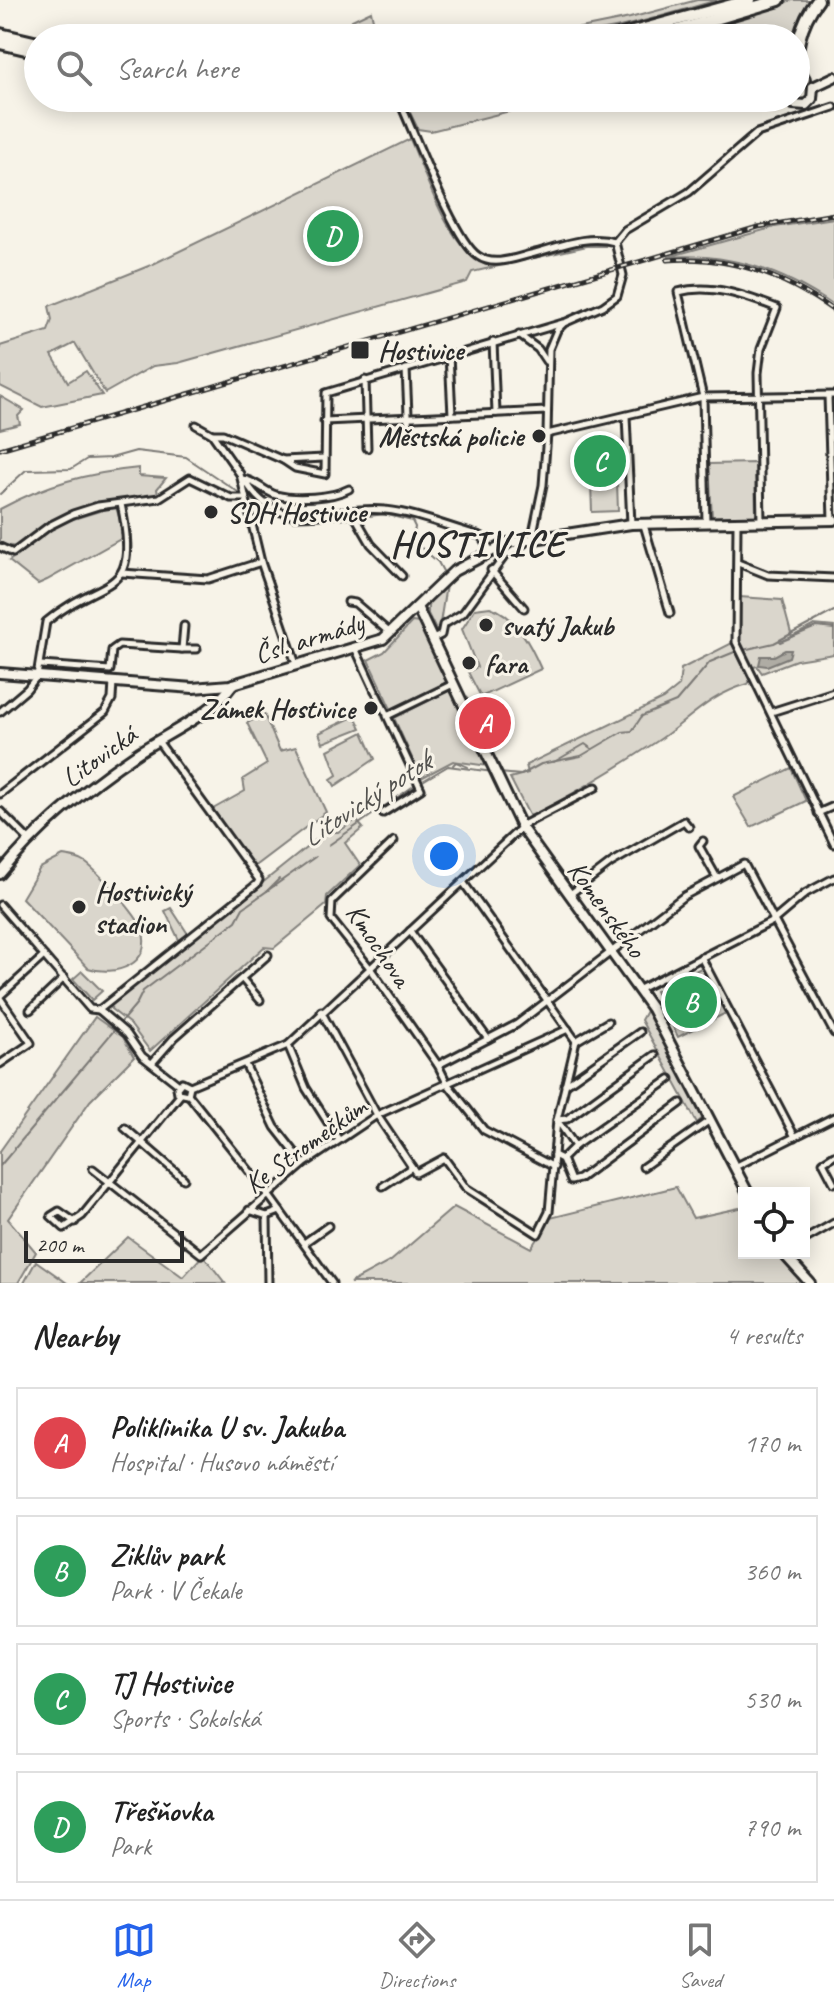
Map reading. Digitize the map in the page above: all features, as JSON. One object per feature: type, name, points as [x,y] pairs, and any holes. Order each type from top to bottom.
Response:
[{"type":"highway","points":[[662,24],[750,0]]},
{"type":"highway","points":[[701,24],[779,0]]},
{"type":"highway","points":[[804,24],[818,0]]},
{"type":"highway","points":[[0,34],[24,40]]},
{"type":"highway","points":[[0,43],[24,49]]},
{"type":"street","points":[[813,87],[834,77]]},
{"type":"street","points":[[810,101],[813,87]]},
{"type":"street","points":[[615,242],[625,230],[689,192],[757,133],[834,107]]},
{"type":"street","points":[[404,112],[470,248],[488,261],[504,260],[590,238],[615,242]]},
{"type":"street","points":[[212,434],[223,434],[295,468],[323,474],[325,394],[564,323],[603,306],[617,296],[623,275],[615,242]]},
{"type":"street","points":[[706,522],[703,397],[678,292],[691,288],[732,293],[777,308],[761,349],[757,396],[761,521]]},
{"type":"street","points":[[433,639],[441,635],[442,630],[479,596],[491,570],[532,538],[543,485],[547,362],[557,330],[564,323]]},
{"type":"street","points":[[517,335],[529,340],[547,362]]},
{"type":"street","points":[[493,342],[496,413]]},
{"type":"street","points":[[449,355],[452,415]]},
{"type":"street","points":[[406,369],[409,437]]},
{"type":"street","points":[[365,380],[367,448]]},
{"type":"street","points":[[547,434],[703,397],[831,396],[833,520]]},
{"type":"street","points":[[324,421],[547,411]]},
{"type":"street","points":[[626,416],[631,524]]},
{"type":"street","points":[[196,425],[212,434],[242,481],[261,562],[296,664]]},
{"type":"street","points":[[283,460],[324,461]]},
{"type":"street","points":[[0,547],[13,553],[49,526],[73,514],[159,498],[190,478],[231,498],[245,496]]},
{"type":"street","points":[[242,481],[285,496],[316,498],[349,489]]},
{"type":"street","points":[[242,481],[258,501],[295,517],[382,509],[481,536],[490,549]]},
{"type":"street","points":[[0,712],[37,676],[46,622],[111,584],[122,573],[129,546],[121,504]]},
{"type":"street","points":[[356,518],[371,544],[402,576]]},
{"type":"street","name":"Čsl. armády","points":[[0,673],[210,688],[234,684],[296,664],[356,650],[391,633],[454,571],[490,549],[532,538],[631,524],[833,520]]},
{"type":"street","points":[[737,522],[737,646],[834,844]]},
{"type":"street","points":[[644,524],[670,613]]},
{"type":"street","points":[[122,573],[208,579],[261,562]]},
{"type":"street","points":[[738,563],[768,575],[834,578]]},
{"type":"street","points":[[491,570],[524,608]]},
{"type":"street","points":[[348,602],[355,603],[391,633]]},
{"type":"street","name":"Komenského","points":[[417,607],[522,828],[638,990],[745,1187]]},
{"type":"street","points":[[182,649],[184,626]]},
{"type":"street","points":[[41,665],[110,670],[112,650],[119,645],[197,649]]},
{"type":"street","points":[[356,650],[386,713]]},
{"type":"street","points":[[0,794],[105,712],[112,699],[113,682]]},
{"type":"street","name":"Litovická","points":[[0,874],[28,839],[107,774],[217,703],[234,684]]},
{"type":"street","points":[[383,813],[420,790],[387,716],[454,684]]},
{"type":"street","points":[[210,688],[216,694],[217,703]]},
{"type":"street","points":[[771,712],[834,692]]},
{"type":"street","points":[[99,1010],[259,880],[158,740]]},
{"type":"street","points":[[190,1086],[288,1045],[321,1011],[522,828],[596,787]]},
{"type":"street","points":[[818,813],[834,806]]},
{"type":"street","points":[[0,811],[28,839]]},
{"type":"street","points":[[569,895],[646,840],[684,821],[689,827]]},
{"type":"street","name":"Kmochova","points":[[394,841],[335,897],[329,908],[331,919],[370,968],[438,1065],[447,1083],[484,1130],[554,1167]]},
{"type":"street","points":[[703,841],[699,846],[717,878]]},
{"type":"street","points":[[438,1065],[517,1024],[684,896],[744,864],[834,1033]]},
{"type":"street","points":[[638,990],[773,921],[806,893],[834,878]]},
{"type":"street","points":[[463,882],[576,1041]]},
{"type":"street","points":[[0,905],[90,1009],[99,1010],[124,1030],[152,1063],[179,1085],[180,1095],[111,1183],[75,1222],[64,1228],[51,1216],[59,1211],[75,1222]]},
{"type":"street","points":[[410,931],[488,1039]]},
{"type":"street","points":[[152,1063],[174,1038],[268,955]]},
{"type":"street","points":[[0,1064],[31,1043],[0,997],[44,956]]},
{"type":"street","points":[[701,957],[795,1137]]},
{"type":"street","points":[[30,1010],[64,978]]},
{"type":"street","points":[[243,980],[260,1000]]},
{"type":"street","points":[[321,1011],[377,1115],[416,1173],[444,1158],[466,1188],[538,1234],[549,1212],[557,1120],[576,1041],[608,1022]]},
{"type":"street","name":"Ke Stromečkům","points":[[93,1169],[201,1254],[267,1193],[377,1115],[568,1029]]},
{"type":"street","points":[[565,1085],[640,1032]]},
{"type":"street","points":[[288,1045],[306,1088],[339,1140]]},
{"type":"street","points":[[557,1120],[567,1119],[655,1055]]},
{"type":"street","points":[[245,1064],[275,1127],[304,1164]]},
{"type":"street","points":[[562,1159],[575,1146],[670,1079]]},
{"type":"street","points":[[179,1085],[185,1082],[190,1086]]},
{"type":"street","points":[[188,1094],[190,1086]]},
{"type":"street","points":[[180,1095],[188,1094]]},
{"type":"street","points":[[188,1094],[267,1193],[332,1283]]},
{"type":"street","points":[[554,1155],[562,1159],[571,1181],[579,1179],[681,1103]]},
{"type":"street","points":[[735,1167],[834,1117]]},
{"type":"street","points":[[557,1120],[575,1146]]},
{"type":"street","points":[[643,1167],[710,1120]]},
{"type":"street","points":[[125,1128],[184,1179]]},
{"type":"street","points":[[834,1155],[823,1162],[834,1183]]},
{"type":"street","points":[[383,1186],[412,1167]]},
{"type":"street","points":[[249,1210],[267,1216],[280,1211]]},
{"type":"street","points":[[267,1216],[268,1283]]},
{"type":"street","points":[[810,1237],[834,1223]]},
{"type":"street","points":[[304,1243],[328,1226]]},
{"type":"street","points":[[788,1259],[810,1283]]},
{"type":"shaded area","points":[[697,0],[717,0],[631,24],[600,24]]},
{"type":"shaded area","points":[[792,0],[812,0],[800,24],[721,24]]},
{"type":"shaded area","points":[[371,11],[374,24],[354,24],[352,20]]},
{"type":"shaded area","points":[[410,112],[506,112],[431,131],[418,129]]},
{"type":"shaded area","points":[[410,139],[449,227],[472,255],[486,265],[591,240],[606,246],[587,246],[472,272],[467,282],[178,363],[153,366],[105,393],[75,343],[52,355],[68,382],[86,371],[102,395],[42,407],[0,386],[0,346],[48,331],[52,320],[49,306],[151,265]]},
{"type":"shaded area","points":[[834,218],[834,306],[796,283],[756,266],[713,258],[668,257],[775,227]]},
{"type":"shaded area","points":[[0,396],[24,410],[18,416],[20,424],[0,429]]},
{"type":"shaded area","points":[[610,447],[618,451],[622,459],[618,467],[610,471],[602,467],[598,459],[602,451]]},
{"type":"shaded area","points":[[755,463],[756,516],[712,517],[709,464]]},
{"type":"shaded area","points":[[139,468],[139,476],[166,478],[157,489],[158,495],[83,510],[49,525],[16,547],[0,544],[0,509],[67,481]]},
{"type":"shaded area","points":[[617,482],[618,511],[592,512],[591,483]]},
{"type":"shaded area","points":[[116,506],[124,537],[47,580],[38,584],[9,561],[60,523]]},
{"type":"shaded area","points":[[446,585],[437,632],[428,614],[428,604]]},
{"type":"shaded area","points":[[739,597],[782,600],[792,637],[814,625],[834,627],[834,654],[796,660],[762,673],[757,666],[751,668],[738,639]]},
{"type":"shaded area","points":[[490,607],[515,624],[541,669],[481,697],[468,672],[477,667],[462,629],[475,609]]},
{"type":"shaded area","points":[[412,622],[419,623],[447,682],[391,709],[368,660],[384,652]]},
{"type":"shaded area","points":[[732,643],[750,681],[748,684],[721,695],[641,752],[530,817],[510,778],[528,773],[526,765],[663,699],[679,686],[681,669]]},
{"type":"shaded area","points":[[791,650],[789,657],[767,666],[759,665],[761,656],[774,656]]},
{"type":"shaded area","points":[[452,689],[488,766],[453,761],[421,778],[394,718]]},
{"type":"shaded area","points":[[264,714],[280,751],[296,747],[326,812],[252,868],[213,809],[245,791],[243,779],[267,764],[247,723]]},
{"type":"shaded area","points":[[355,716],[361,728],[323,743],[319,733]]},
{"type":"shaded area","points":[[363,732],[375,759],[335,786],[331,779],[337,775],[328,750]]},
{"type":"shaded area","points":[[791,768],[806,801],[751,827],[733,797]]},
{"type":"shaded area","points":[[356,820],[363,828],[345,843],[360,865],[327,896],[326,905],[274,948],[264,947],[150,1051],[130,1024],[111,1009],[112,1003],[326,832],[338,832]]},
{"type":"shaded area","name":"Hostivický stadion","points":[[63,856],[81,860],[92,868],[139,922],[144,941],[137,960],[109,971],[88,968],[22,898],[40,868]]},
{"type":"shaded area","points":[[171,908],[188,934],[179,940],[165,911]]},
{"type":"shaded area","points":[[703,967],[728,1012],[678,1037],[655,991]]},
{"type":"shaded area","points":[[82,971],[102,991],[92,1000],[73,979]]},
{"type":"shaded area","points":[[647,1009],[705,1116],[697,1123],[641,1020]]},
{"type":"shaded area","points":[[95,1017],[123,1037],[134,1057],[90,1101],[8,1219],[36,1252],[18,1283],[0,1283],[0,1151]]},
{"type":"shaded area","points":[[676,1187],[693,1218],[738,1208],[738,1259],[781,1259],[804,1283],[350,1283],[391,1261],[454,1207],[531,1248],[550,1218]]},
{"type":"shaded area","points":[[128,1237],[183,1277],[203,1255],[225,1283],[80,1283]]},
{"type":"shaded area","points":[[36,1261],[67,1283],[24,1283]]},
{"type":"waterway","points":[[0,494],[26,470],[71,469],[87,459],[111,458],[136,451],[186,457],[241,494]]},
{"type":"waterway","points":[[247,497],[270,509]]},
{"type":"waterway","points":[[279,513],[294,521],[350,518]]},
{"type":"waterway","points":[[362,517],[384,514],[412,521],[415,527],[413,541],[438,562],[444,573]]},
{"type":"waterway","name":"Litovický potok","points":[[743,650],[774,643],[834,611]]},
{"type":"waterway","points":[[780,642],[816,627],[834,629]]},
{"type":"waterway","name":"Litovický potok","points":[[499,773],[521,775],[541,764],[581,756],[622,732],[632,731],[642,716],[676,702],[710,662],[737,651]]},
{"type":"waterway","points":[[554,762],[585,744],[592,749]]},
{"type":"waterway","name":"Litovický potok","points":[[453,765],[456,762],[468,767]]},
{"type":"waterway","name":"Litovický potok","points":[[421,782],[448,766],[493,772]]},
{"type":"waterway","name":"Litovický potok","points":[[329,845],[415,785]]},
{"type":"waterway","name":"Litovický potok","points":[[0,1166],[137,1003],[143,991],[236,921],[243,908],[315,857]]},
{"type":"waterway","name":"Litovický potok","points":[[267,891],[279,879]]},
{"type":"railway","points":[[0,449],[758,227],[834,214]]},
{"type":"railway","points":[[667,260],[712,261],[755,270],[796,287],[834,311]]},
{"type":"place","name":"Třešňovka","points":[[333,236]]},
{"type":"place","name":"Hostivice","points":[[360,350]]},
{"type":"place","name":"Městská policie","points":[[539,436]]},
{"type":"place","name":"TJ Hostivice","points":[[600,461]]},
{"type":"place","name":"SDH Hostivice","points":[[211,512]]},
{"type":"place","name":"svatý Jakub","points":[[486,625]]},
{"type":"place","name":"fara","points":[[469,663]]},
{"type":"place","name":"Zámek Hostivice","points":[[371,708]]},
{"type":"place","name":"Poliklinika U sv. Jakuba","points":[[485,723]]},
{"type":"place","name":"Hostivický stadion","points":[[79,907]]},
{"type":"place","name":"Ziklův park","points":[[691,1002]]},
{"type":"district","name":"HOSTIVICE","points":[[478,544]]}]
